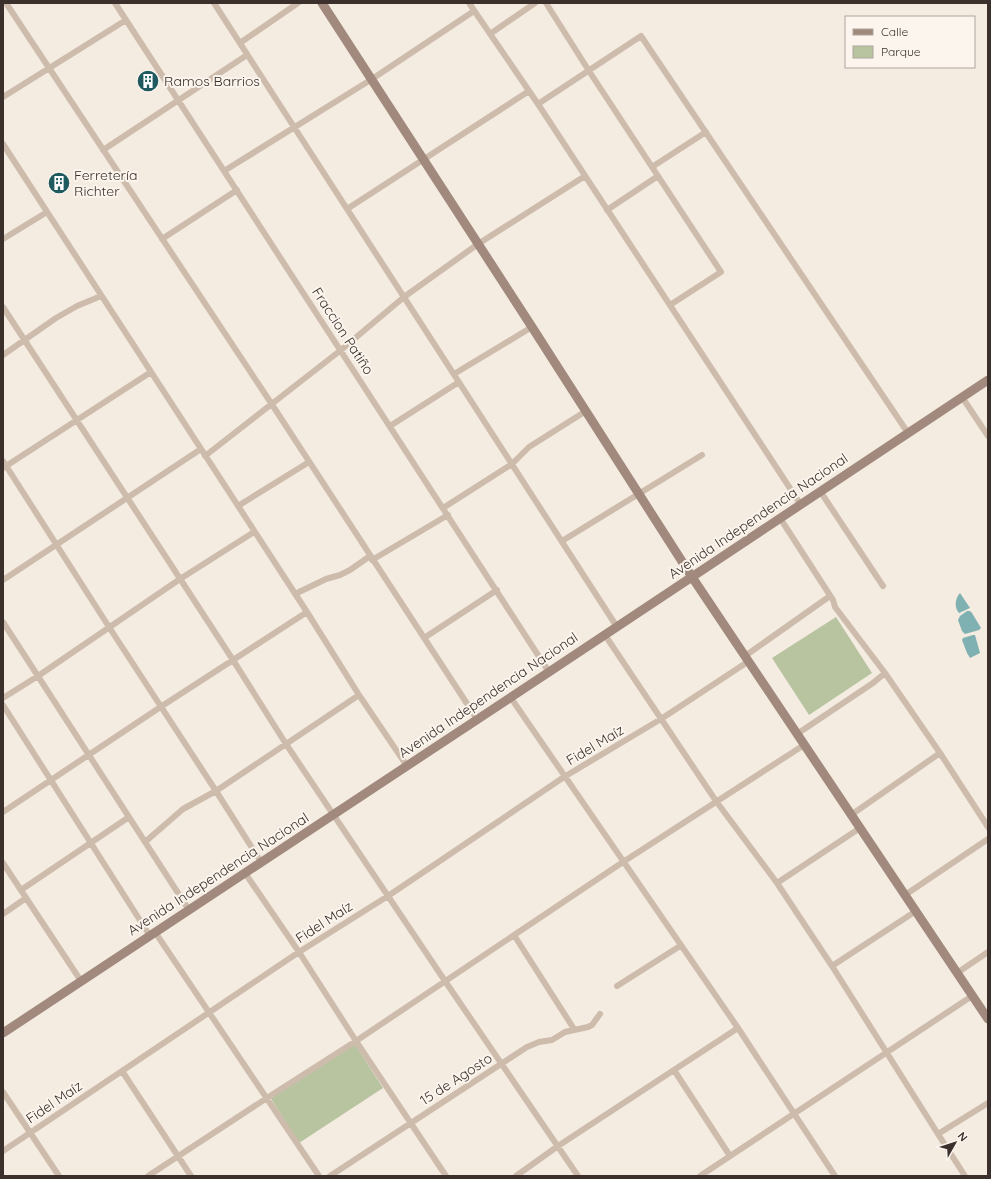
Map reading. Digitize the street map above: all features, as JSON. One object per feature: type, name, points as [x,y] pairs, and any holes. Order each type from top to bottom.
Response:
[{"type":"street","points":[[6,3],[271,404],[477,720]]},
{"type":"street","name":"Fraccion Patiño","points":[[115,3],[550,672]]},
{"type":"street","points":[[214,3],[293,128],[617,627]]},
{"type":"street","points":[[240,43],[298,3]]},
{"type":"street","points":[[322,3],[424,159],[692,577],[988,1019]]},
{"type":"street","points":[[469,3],[538,104],[801,505]]},
{"type":"street","points":[[490,34],[535,3]]},
{"type":"street","points":[[546,3],[721,272],[670,305]]},
{"type":"street","points":[[224,171],[372,79],[474,11]]},
{"type":"street","points":[[3,97],[126,20]]},
{"type":"street","points":[[538,104],[641,36],[908,433]]},
{"type":"street","points":[[103,150],[247,55]]},
{"type":"street","points":[[347,209],[529,91]]},
{"type":"street","points":[[652,167],[706,132]]},
{"type":"street","points":[[3,144],[307,612],[359,695],[407,766]]},
{"type":"street","points":[[205,456],[341,350],[404,297],[478,244],[585,176]]},
{"type":"street","points":[[607,210],[658,176]]},
{"type":"street","points":[[162,239],[237,190]]},
{"type":"street","points":[[3,239],[47,212]]},
{"type":"street","points":[[3,355],[56,318],[77,306],[101,296]]},
{"type":"street","points":[[3,307],[286,744],[445,982],[578,1176]]},
{"type":"street","points":[[454,374],[532,327]]},
{"type":"street","points":[[151,372],[4,465],[162,706],[261,862]]},
{"type":"street","name":"Avenida Independencia Nacional","points":[[3,1033],[511,698],[988,380]]},
{"type":"street","points":[[390,426],[459,382]]},
{"type":"street","points":[[962,397],[988,436]]},
{"type":"street","points":[[443,508],[512,464],[529,447],[586,411]]},
{"type":"street","points":[[3,580],[201,449]]},
{"type":"street","points":[[562,541],[702,456]]},
{"type":"street","points":[[238,506],[309,462]]},
{"type":"street","points":[[820,491],[883,586]]},
{"type":"street","points":[[295,594],[326,579],[350,570],[448,515]]},
{"type":"street","points":[[780,518],[830,596],[835,607],[885,673],[940,753],[988,827]]},
{"type":"street","points":[[3,698],[110,628],[180,579],[254,532]]},
{"type":"street","points":[[424,638],[497,590]]},
{"type":"street","name":"Fidel Maíz","points":[[3,1151],[299,952],[388,896],[564,777],[661,719],[747,659],[830,596]]},
{"type":"street","points":[[3,812],[307,612]]},
{"type":"street","points":[[3,622],[189,910]]},
{"type":"street","points":[[605,635],[716,801],[777,883],[832,966],[965,1176]]},
{"type":"street","points":[[797,734],[885,673]]},
{"type":"street","points":[[145,842],[183,809],[216,791],[359,695]]},
{"type":"street","points":[[511,698],[680,946],[738,1028],[836,1176]]},
{"type":"street","points":[[3,705],[91,843],[209,1013],[319,1176]]},
{"type":"street","points":[[148,1176],[356,1041],[623,862],[804,745]]},
{"type":"street","points":[[851,815],[940,753]]},
{"type":"street","points":[[21,890],[129,817]]},
{"type":"street","points":[[777,883],[860,828]]},
{"type":"street","points":[[905,896],[988,839]]},
{"type":"street","points":[[3,863],[81,981]]},
{"type":"street","points":[[245,873],[299,952],[446,1176]]},
{"type":"street","points":[[3,914],[26,898]]},
{"type":"street","points":[[832,966],[916,911]]},
{"type":"street","points":[[514,935],[574,1029]]},
{"type":"street","points":[[617,986],[680,946]]},
{"type":"street","points":[[957,972],[988,952]]},
{"type":"street","points":[[700,1176],[972,996]]},
{"type":"street","name":"15 de Agosto","points":[[330,1176],[527,1047],[539,1042],[552,1040],[574,1029],[588,1027],[592,1025],[600,1014]]},
{"type":"street","points":[[516,1176],[558,1146],[738,1028]]},
{"type":"street","points":[[674,1070],[730,1156]]},
{"type":"street","points":[[122,1072],[191,1176]]},
{"type":"street","points":[[3,1092],[59,1176]]},
{"type":"street","points":[[938,1134],[988,1103]]},
{"type":"green space","points":[[836,617],[872,673],[809,715],[772,658]]},
{"type":"green space","points":[[355,1044],[383,1088],[299,1143],[270,1097]]},
{"type":"water","points":[[960,593],[970,608],[959,613],[956,608],[956,603]]},
{"type":"water","points":[[967,611],[972,613],[981,628],[965,634],[962,631],[958,620],[960,616]]},
{"type":"water","points":[[975,635],[980,653],[970,658],[962,640],[963,638]]},
{"type":"place","name":"Ramos Barrios","points":[[148,81]]},
{"type":"place","name":"Ferretería Richter","points":[[59,183]]}]
